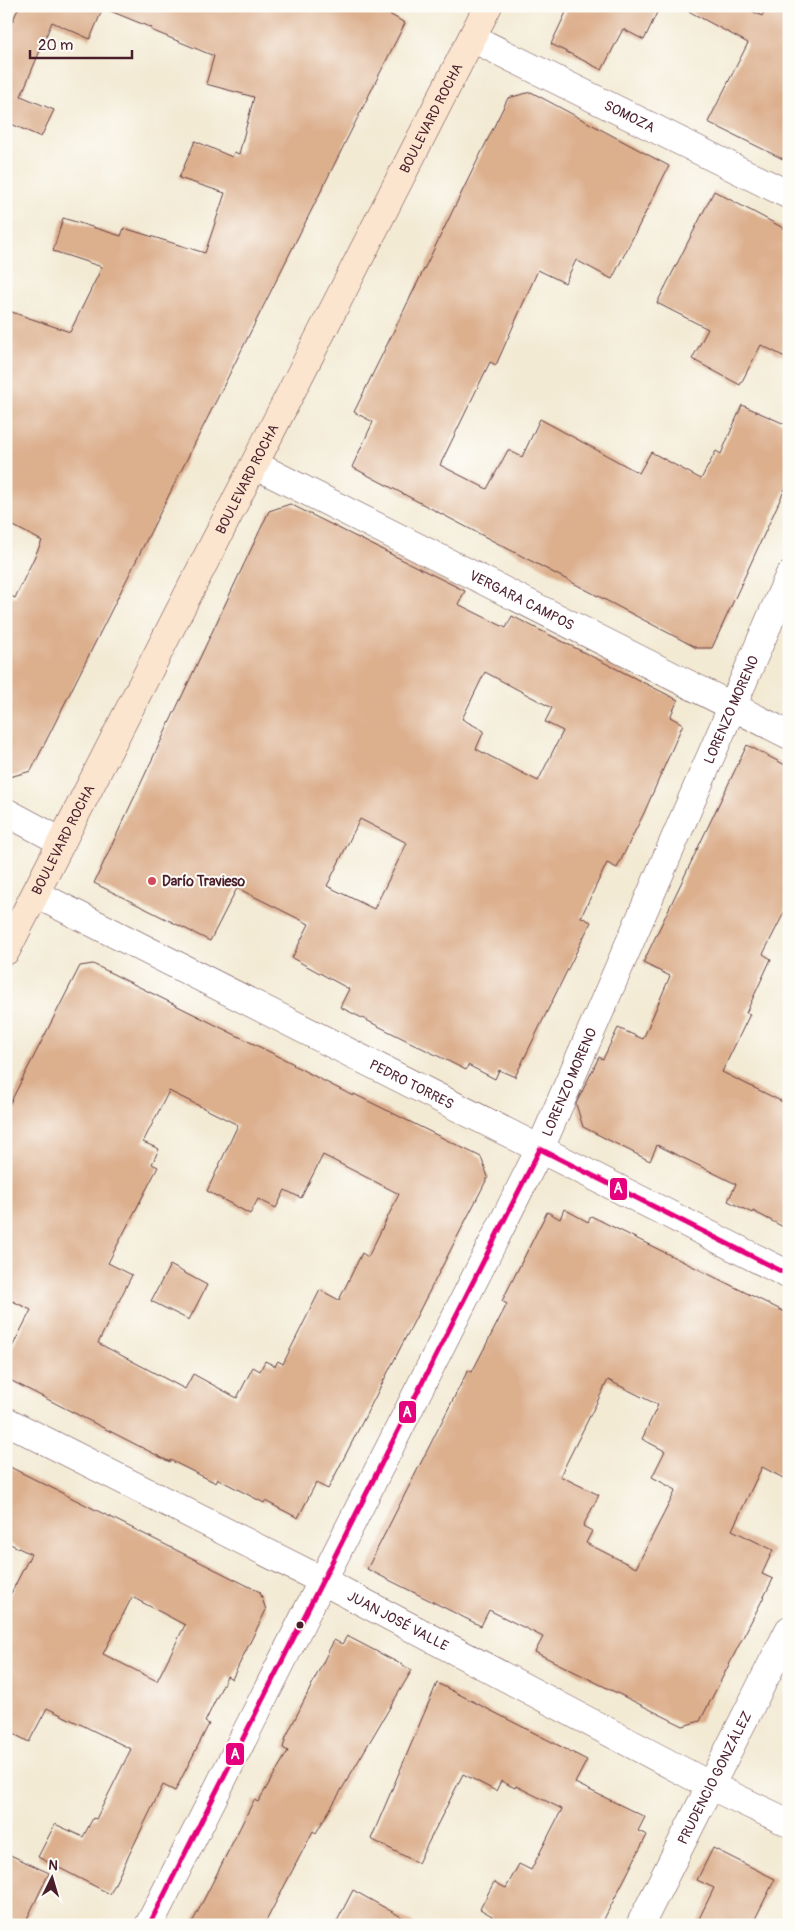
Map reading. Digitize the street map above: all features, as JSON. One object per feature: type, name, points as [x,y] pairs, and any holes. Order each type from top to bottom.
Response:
[{"type":"main road","name":"BOULEVARD ROCHA","points":[[6,951],[487,7]]},
{"type":"street","name":"SOMOZA","points":[[472,38],[789,195]]},
{"type":"street","name":"VERGARA CAMPOS","points":[[255,465],[789,735]]},
{"type":"street","name":"LORENZO MORENO","points":[[149,1925],[540,1149],[733,707],[773,608],[789,576]]},
{"type":"street","points":[[6,812],[62,842]]},
{"type":"street","name":"PEDRO TORRES","points":[[36,894],[789,1275]]},
{"type":"street","name":"JUAN JOSÉ VALLE","points":[[6,1421],[323,1581],[711,1786],[789,1823]]},
{"type":"street","name":"PRUDENCIO GONZÁLEZ","points":[[640,1925],[789,1630]]},
{"type":"building","points":[[17,6],[375,6],[405,23],[31,771],[6,778],[6,594],[15,598],[42,541],[6,522],[6,310],[70,332],[102,267],[53,251],[63,218],[121,236],[124,228],[205,253],[225,193],[179,178],[195,141],[232,157],[234,152],[239,154],[254,97],[206,84],[214,56],[103,8],[90,39],[52,22],[21,96],[54,110],[41,137],[9,123],[6,129],[6,35],[19,7]]},
{"type":"building","points":[[569,6],[660,6],[644,40],[623,29],[602,70],[551,44]]},
{"type":"building","points":[[679,6],[742,6],[762,16],[767,6],[789,6],[789,162],[708,122],[748,43]]},
{"type":"building","points":[[531,92],[669,166],[612,279],[576,260],[565,283],[538,270],[496,365],[490,362],[440,465],[487,489],[508,450],[522,457],[540,419],[639,473],[651,452],[701,479],[716,451],[721,454],[742,405],[789,426],[789,480],[712,648],[697,648],[352,467],[373,422],[354,412],[508,98]]},
{"type":"building","points":[[714,191],[789,231],[789,359],[761,345],[740,385],[692,359],[708,329],[657,303]]},
{"type":"building","points":[[290,504],[465,591],[458,604],[506,628],[512,616],[678,700],[670,717],[683,724],[644,813],[617,868],[607,863],[581,917],[591,922],[515,1077],[499,1070],[495,1079],[468,1065],[466,1070],[340,1007],[349,989],[292,958],[309,924],[237,888],[210,941],[94,883],[269,511]],"holes":[[[485,672],[552,708],[545,722],[563,731],[538,781],[476,749],[484,731],[462,719]],[[360,819],[407,843],[374,909],[327,886]]]},
{"type":"building","points":[[747,745],[789,767],[789,903],[763,954],[771,959],[746,1013],[750,1014],[722,1072],[789,1105],[789,1230],[753,1211],[752,1213],[728,1201],[736,1184],[657,1145],[650,1161],[583,1127],[576,1104],[599,1057],[603,1059],[618,1028],[643,1039],[670,976],[643,963]]},
{"type":"building","points":[[93,964],[294,1064],[353,1096],[354,1094],[481,1157],[488,1177],[328,1489],[316,1483],[298,1518],[218,1479],[216,1483],[170,1460],[170,1462],[6,1378],[6,1359],[31,1310],[6,1298],[6,1111],[80,966]],"holes":[[[169,1091],[238,1125],[207,1191],[250,1214],[258,1199],[276,1208],[285,1190],[301,1198],[323,1155],[399,1194],[368,1257],[362,1253],[339,1300],[320,1290],[283,1364],[278,1361],[275,1366],[265,1361],[260,1371],[253,1367],[237,1398],[193,1374],[185,1389],[98,1343],[132,1275],[108,1263],[158,1167],[152,1164],[159,1149],[143,1142]]]},
{"type":"building","points":[[564,1209],[588,1222],[591,1216],[789,1314],[789,1481],[762,1467],[732,1530],[773,1550],[762,1574],[773,1579],[700,1721],[683,1726],[535,1652],[543,1637],[489,1610],[481,1626],[367,1569],[468,1370],[472,1372],[507,1304],[502,1301],[547,1212],[560,1219]],"holes":[[[608,1380],[658,1405],[642,1439],[665,1451],[652,1477],[676,1490],[636,1568],[586,1543],[592,1531],[583,1526],[599,1495],[560,1476]]]},
{"type":"building","points":[[170,1265],[207,1285],[189,1320],[151,1301]]},
{"type":"building","points":[[6,1465],[260,1592],[266,1610],[232,1679],[227,1676],[205,1722],[209,1724],[175,1791],[163,1785],[110,1894],[38,1857],[55,1824],[83,1837],[93,1818],[96,1819],[131,1749],[47,1708],[29,1742],[6,1730],[6,1603],[31,1554],[6,1542]],"holes":[[[132,1597],[185,1625],[157,1681],[103,1654]]]},
{"type":"building","points":[[347,1636],[412,1670],[316,1833],[313,1831],[264,1925],[191,1925],[254,1800],[258,1802],[288,1751],[283,1748],[286,1737],[334,1640],[342,1644]]},
{"type":"building","points":[[437,1683],[587,1760],[575,1783],[645,1817],[638,1831],[647,1835],[601,1925],[487,1925],[492,1916],[480,1909],[494,1882],[506,1888],[519,1864],[531,1870],[562,1809],[516,1786],[515,1788],[501,1781],[496,1791],[463,1774],[418,1863],[371,1839]]},
{"type":"building","points":[[713,1848],[775,1879],[752,1925],[696,1925],[714,1888],[697,1880]]},
{"type":"building","points":[[6,1853],[49,1873],[24,1925],[6,1925]]},
{"type":"building","points":[[353,1890],[416,1925],[335,1925]]},
{"type":"transit line","name":"A","points":[[149,1925],[540,1149],[789,1275]]},
{"type":"place","name":"Darío Travieso","points":[[152,881]]}]
